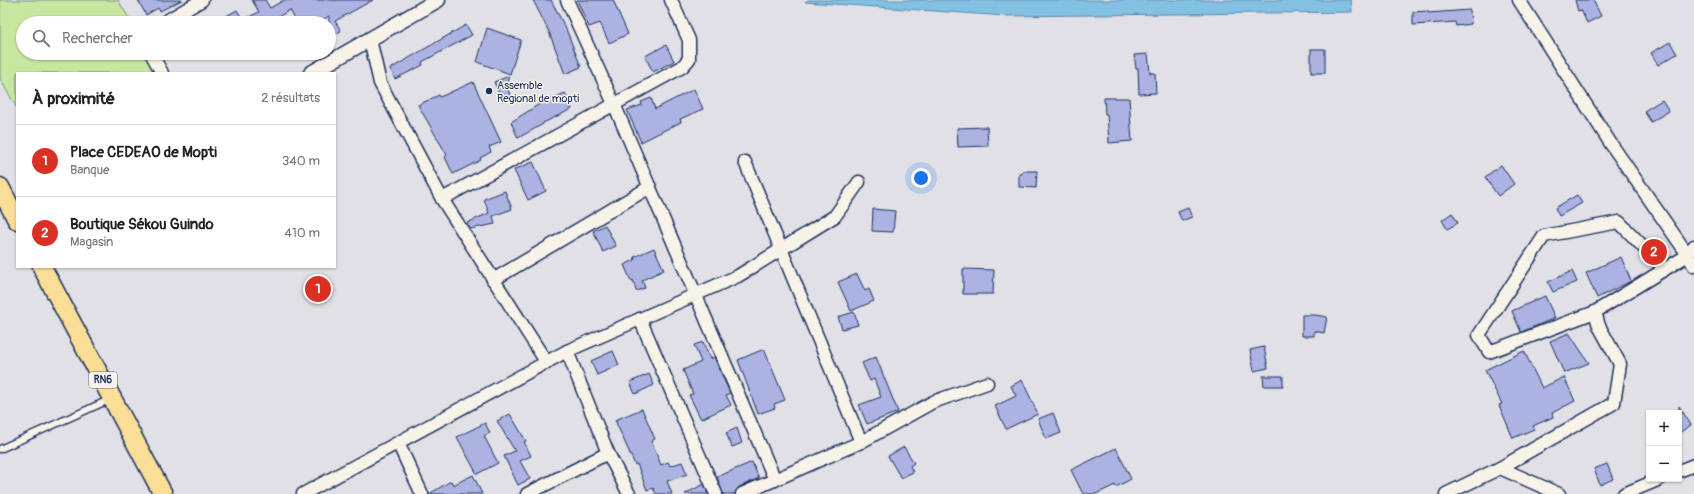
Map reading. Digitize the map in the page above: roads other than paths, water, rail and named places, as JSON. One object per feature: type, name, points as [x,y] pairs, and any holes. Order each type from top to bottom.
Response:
[{"type":"main road","points":[[0,187],[16,218]]},
{"type":"main road","name":"RN6","points":[[43,268],[163,494]]},
{"type":"street","points":[[175,16],[202,0]]},
{"type":"street","points":[[336,59],[438,0]]},
{"type":"street","points":[[568,0],[650,187],[775,480]]},
{"type":"street","points":[[442,199],[682,67],[689,59],[689,40],[671,0]]},
{"type":"street","points":[[1519,0],[1611,144],[1691,250],[1694,266]]},
{"type":"street","points":[[370,39],[380,83],[442,199],[547,363]]},
{"type":"street","points":[[155,60],[161,72]]},
{"type":"street","points":[[313,72],[334,60]]},
{"type":"street","points":[[745,162],[861,442]]},
{"type":"street","points":[[303,494],[398,444],[567,351],[738,276],[835,216],[859,182]]},
{"type":"street","points":[[493,280],[650,187]]},
{"type":"street","points":[[1665,269],[1619,222],[1544,236],[1479,335],[1489,352],[1596,312],[1665,269],[1691,250]]},
{"type":"street","points":[[1446,494],[1500,468],[1614,403],[1620,364],[1599,326],[1596,312]]},
{"type":"street","points":[[640,319],[716,494]]},
{"type":"street","points":[[567,351],[608,453],[629,494]]},
{"type":"street","points":[[742,494],[861,442],[933,402],[987,383]]},
{"type":"street","points":[[398,444],[422,494]]},
{"type":"street","points":[[527,494],[608,453]]},
{"type":"street","points":[[1682,470],[1694,465]]},
{"type":"street","points":[[1500,468],[1559,494]]},
{"type":"street","points":[[1624,494],[1653,482]]},
{"type":"lane","points":[[0,449],[112,398]]},
{"type":"water","points":[[808,0],[1351,0],[1352,12],[1006,16],[805,2]]},
{"type":"place","name":"Assemble Regional de mopti","points":[[489,91]]},
{"type":"place","name":"Boutique Sékou Guindo","points":[[1654,252]]},
{"type":"place","name":"Place CEDEAO de Mopti","points":[[318,289]]}]
